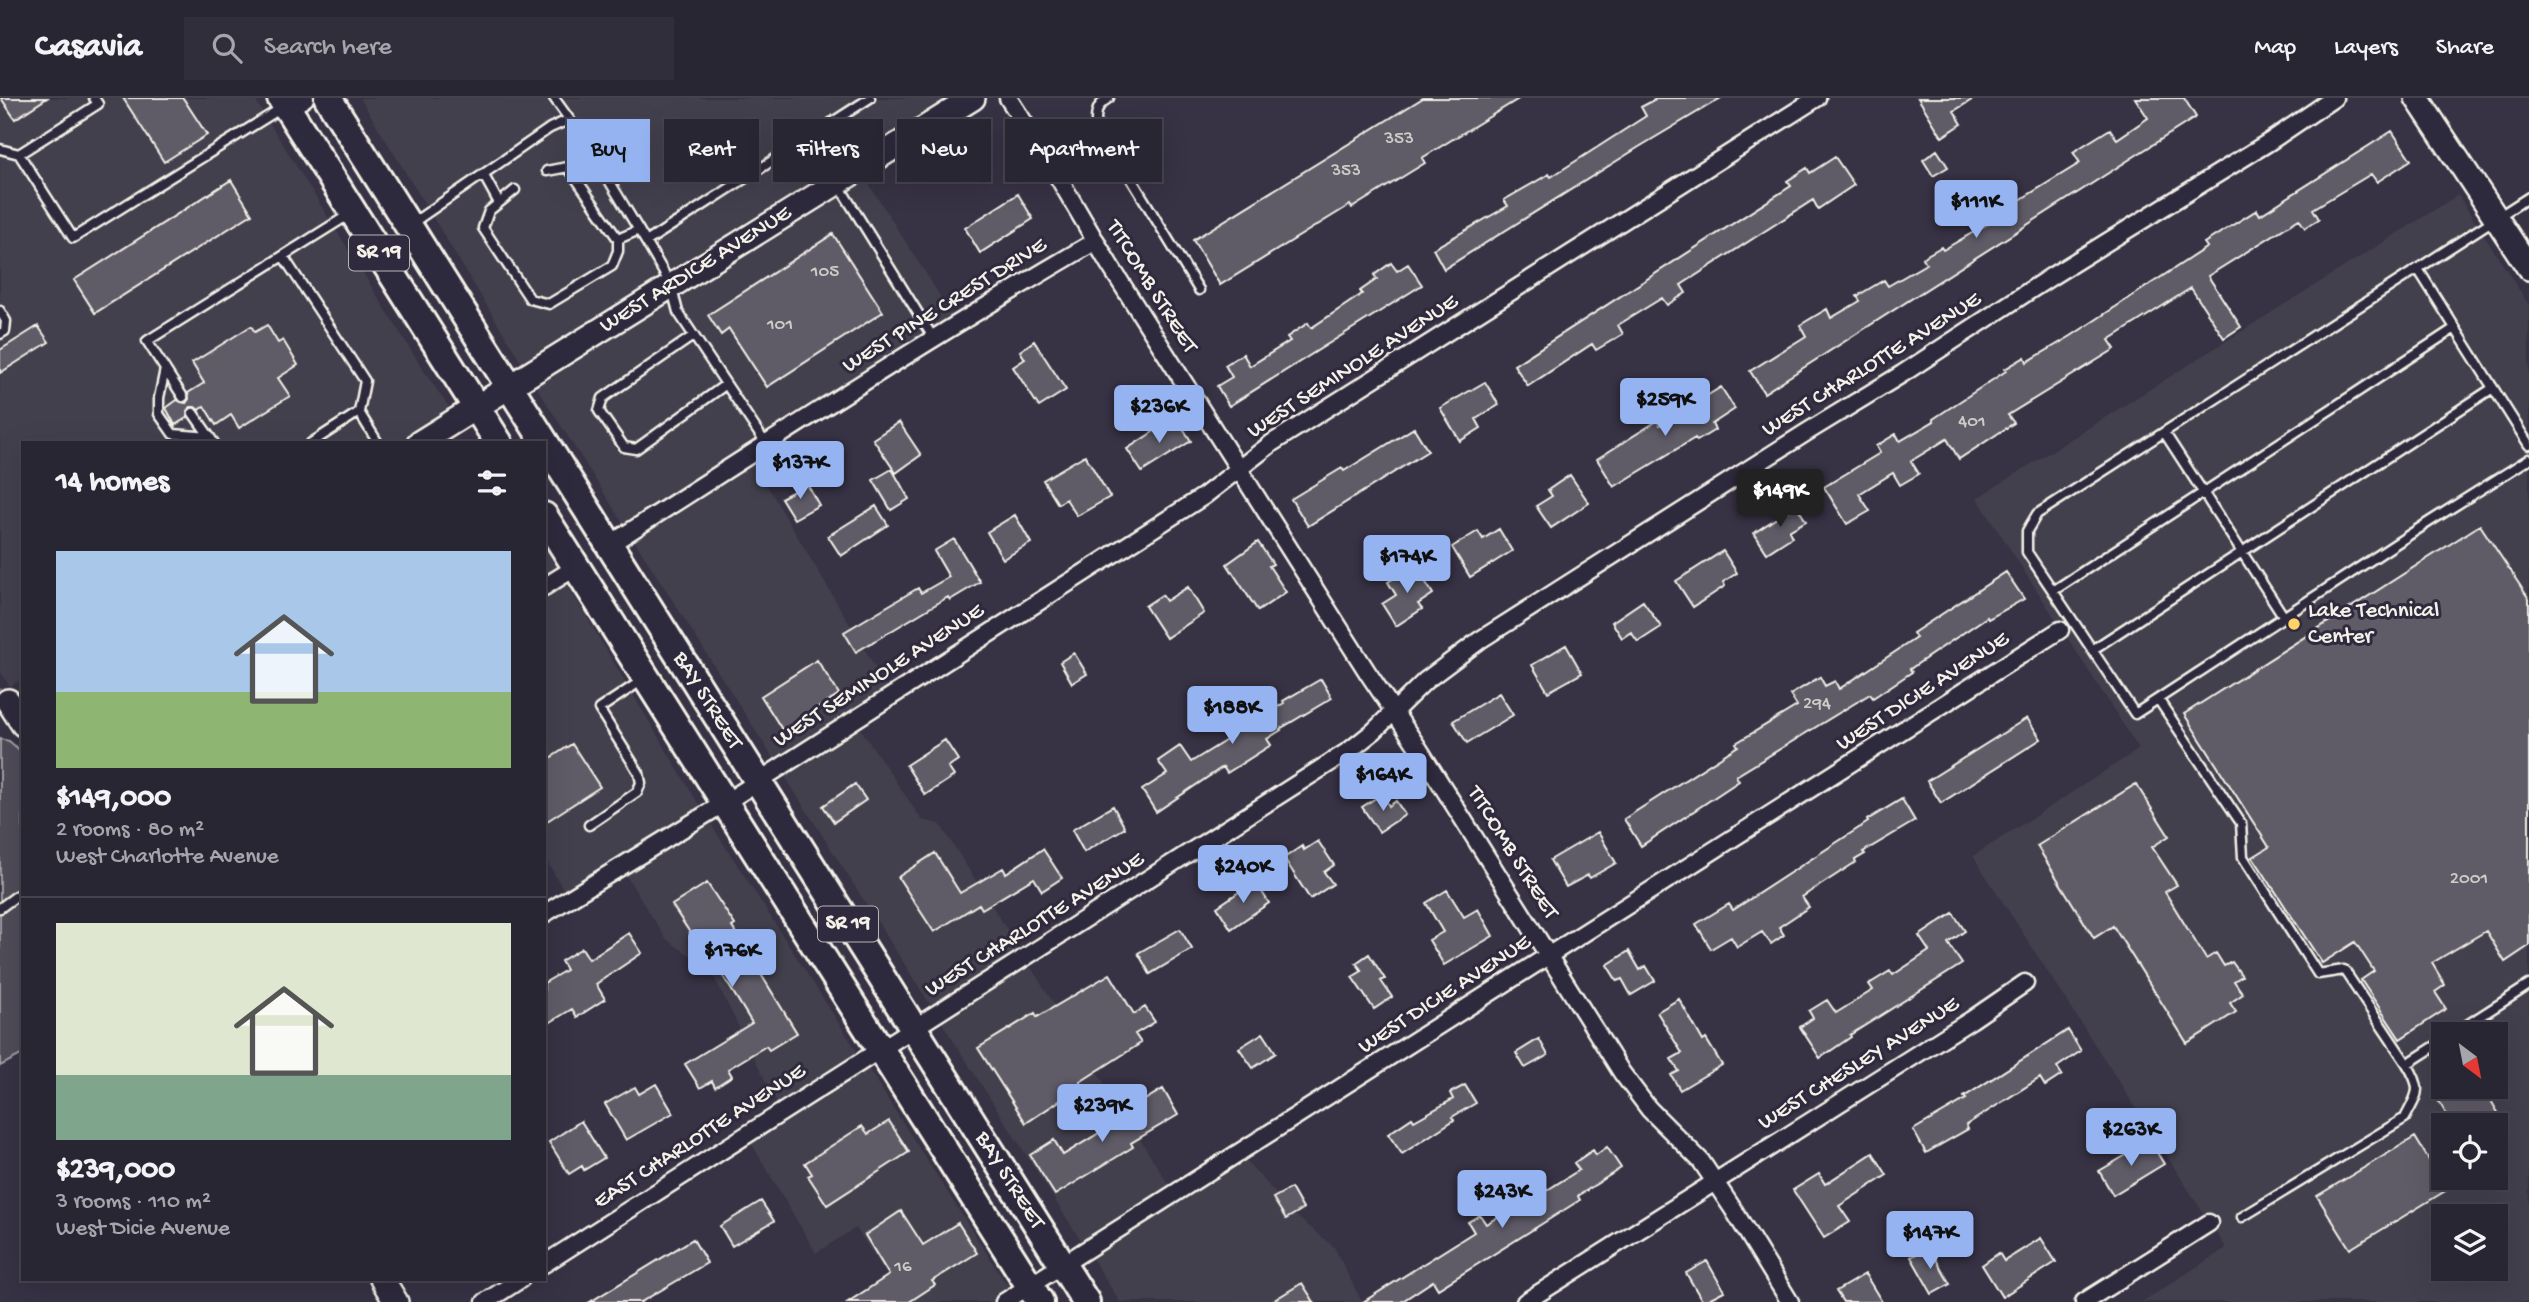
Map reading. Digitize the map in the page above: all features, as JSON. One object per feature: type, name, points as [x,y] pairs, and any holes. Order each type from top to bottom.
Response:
[{"type":"main road","name":"BAY STREET","points":[[328,98],[544,441]]},
{"type":"main road","name":"SR 19","points":[[290,103],[353,212],[498,441]]},
{"type":"main road","name":"BAY STREET","points":[[546,444],[609,545],[767,775],[914,1028],[1086,1302]]},
{"type":"main road","name":"BAY STREET","points":[[546,519],[1035,1294]]},
{"type":"street","name":"WEST ARDICE AVENUE","points":[[883,154],[974,98]]},
{"type":"street","name":"TITCOMB STREET","points":[[1008,98],[1239,470],[1550,955],[1622,1073],[1649,1109],[1701,1161],[1790,1302]]},
{"type":"street","name":"WEST SEMINOLE AVENUE","points":[[546,913],[726,802],[1204,496],[1272,443],[1817,98]]},
{"type":"street","name":"WEST CHARLOTTE AVENUE","points":[[880,1049],[1350,750],[1374,731],[1425,681],[1480,640],[1902,374],[2052,276],[2269,142],[2334,98]]},
{"type":"street","points":[[2417,98],[2529,268]]},
{"type":"street","name":"WEST ARDICE AVENUE","points":[[422,441],[838,182]]},
{"type":"street","name":"WEST PINE CREST DRIVE","points":[[609,545],[766,444],[1096,241]]},
{"type":"street","points":[[546,586],[576,567]]},
{"type":"street","name":"WEST DICIE AVENUE","points":[[1004,1302],[1035,1294],[1063,1265],[2060,630]]},
{"type":"street","points":[[8,697],[21,720]]},
{"type":"street","name":"WEST CHESLEY AVENUE","points":[[1525,1302],[1971,1020],[2025,983]]},
{"type":"street","name":"EAST CHARLOTTE AVENUE","points":[[546,1263],[880,1049]]},
{"type":"street","points":[[2084,1302],[2209,1223]]},
{"type":"street","points":[[383,1281],[397,1302]]},
{"type":"street","points":[[485,1302],[518,1281]]},
{"type":"lane","points":[[19,154],[98,104],[94,98]]},
{"type":"lane","points":[[554,98],[567,119]]},
{"type":"lane","points":[[646,242],[870,98]]},
{"type":"lane","points":[[1109,98],[1100,104],[1096,111],[1096,121],[1199,290]]},
{"type":"lane","points":[[0,149],[19,154],[73,239],[290,103]]},
{"type":"lane","points":[[409,226],[550,128],[567,120]]},
{"type":"lane","points":[[515,190],[489,211],[483,228],[530,299],[549,304],[612,266],[618,251],[618,239],[568,167],[547,171]]},
{"type":"lane","points":[[483,174],[499,203]]},
{"type":"lane","points":[[610,182],[671,285],[678,312],[766,444]]},
{"type":"lane","points":[[838,182],[934,340]]},
{"type":"lane","points":[[2529,197],[2037,514],[2026,531],[2027,552],[2135,714],[2529,459]]},
{"type":"lane","points":[[183,397],[148,341],[353,212]]},
{"type":"lane","points":[[618,239],[639,230]]},
{"type":"lane","points":[[283,256],[365,381],[359,412],[378,441]]},
{"type":"lane","points":[[2418,269],[2529,445]]},
{"type":"lane","points":[[0,311],[6,321],[5,331],[0,334]]},
{"type":"lane","points":[[2053,591],[2455,328]]},
{"type":"lane","points":[[694,336],[603,398],[599,411],[624,447],[636,449],[725,385]]},
{"type":"lane","points":[[165,369],[159,398],[159,414],[173,434],[212,440]]},
{"type":"lane","points":[[2092,650],[2493,388]]},
{"type":"lane","points":[[314,441],[359,412]]},
{"type":"lane","points":[[193,413],[212,440]]},
{"type":"lane","points":[[2164,432],[2284,617]]},
{"type":"lane","points":[[589,825],[637,792],[642,783],[639,773],[599,709],[647,677]]},
{"type":"lane","points":[[2158,699],[2241,823],[2243,857],[2318,974],[2344,970],[2418,1082],[2418,1092],[2405,1118],[2242,1217]]},
{"type":"lane","points":[[0,908],[21,892]]},
{"type":"lane","points":[[2472,1022],[2529,985]]},
{"type":"lane","points":[[2407,1065],[2431,1049]]},
{"type":"shaded area","points":[[0,98],[254,98],[451,410],[401,441],[21,441],[21,679],[10,687],[0,671]]},
{"type":"shaded area","points":[[360,98],[951,98],[917,119],[897,119],[897,132],[883,140],[883,119],[773,119],[773,182],[816,182],[523,365]]},
{"type":"shaded area","points":[[859,182],[868,182],[960,327],[753,462],[889,690],[851,715],[922,820],[940,824],[1169,1185],[1244,1158],[1294,1214],[1334,1247],[1362,1302],[1120,1302],[535,385]]},
{"type":"shaded area","name":"Lake Technical Center","points":[[2458,195],[2529,305],[2529,1302],[2142,1302],[2226,1248],[1973,856],[2139,749],[1977,498]]},
{"type":"shaded area","points":[[546,549],[704,813],[1018,1302],[905,1302],[856,1228],[816,1253],[747,1136],[780,1110],[710,969],[666,939],[620,866],[564,891],[546,860]]},
{"type":"shaded area","points":[[0,739],[9,741],[21,751],[21,1055],[0,1066]]},
{"type":"building","points":[[1,98],[47,98],[15,119]]},
{"type":"building","points":[[123,98],[183,98],[207,135],[164,162]]},
{"type":"building","points":[[1423,98],[1520,98],[1422,158],[1425,163],[1352,208],[1350,205],[1220,285],[1193,240]]},
{"type":"building","points":[[1658,98],[1721,98],[1444,269],[1433,249],[1508,206],[1504,200],[1549,174],[1551,177],[1646,116],[1641,107]]},
{"type":"building","points":[[1918,98],[1975,98],[1954,111],[1962,124],[1942,137]]},
{"type":"building","points":[[2135,98],[2184,98],[2196,117],[1764,393],[1750,371],[1806,336],[1800,325],[1827,309],[1831,318],[1860,301],[1857,296],[1884,280],[1888,286],[1926,264],[1922,258],[1941,247],[1943,250],[1994,220],[1992,217],[2080,163],[2073,152],[2110,129],[2117,139],[2148,118]]},
{"type":"building","points":[[2392,131],[2411,160],[2377,182],[2371,174],[2313,209],[2319,219],[2305,228],[2299,219],[2208,276],[2241,327],[2224,338],[2191,288],[2109,340],[2115,349],[2008,415],[2014,423],[1959,459],[1947,439],[1911,461],[1919,474],[1900,485],[1893,473],[1859,494],[1870,511],[1847,524],[1824,487],[1880,453],[1876,446],[1896,434],[1900,441],[1934,421],[1933,419],[2006,371],[2005,369],[2025,357],[2027,362],[2071,336],[2207,247],[2204,243],[2257,210],[2260,215]]},
{"type":"building","points":[[1937,150],[1948,167],[1933,176],[1923,160]]},
{"type":"building","points":[[1835,157],[1854,185],[1818,209],[1813,200],[1681,285],[1686,293],[1667,305],[1662,298],[1618,325],[1623,334],[1596,350],[1592,344],[1528,386],[1514,365],[1791,186],[1787,181],[1807,168],[1810,173]]},
{"type":"building","points":[[231,180],[252,214],[95,313],[74,280]]},
{"type":"building","points":[[1018,194],[1033,219],[980,253],[965,228]]},
{"type":"building","points":[[833,234],[883,312],[767,387],[729,329],[721,335],[708,315]]},
{"type":"building","points":[[1391,263],[1397,271],[1408,264],[1422,285],[1229,406],[1217,386],[1232,377],[1225,365],[1243,354],[1250,366],[1290,341],[1287,337],[1308,323],[1311,328],[1362,294],[1360,291],[1377,279],[1374,275]]},
{"type":"building","points":[[267,325],[278,343],[283,340],[298,365],[278,378],[290,396],[239,428],[231,415],[216,425],[204,406],[199,410],[190,407],[187,411],[188,417],[175,425],[166,408],[177,400],[186,403],[189,399],[188,393],[204,383],[192,363],[251,326],[255,332]]},
{"type":"building","points":[[38,326],[49,342],[0,373],[0,350]]},
{"type":"building","points":[[1034,341],[1066,390],[1039,407],[1013,367],[1025,359],[1020,351]]},
{"type":"building","points":[[1485,382],[1499,405],[1476,419],[1481,428],[1460,441],[1440,408]]},
{"type":"building","points":[[1721,387],[1735,409],[1712,424],[1715,430],[1697,441],[1695,438],[1614,487],[1597,459],[1657,421],[1660,425]]},
{"type":"building","points":[[1176,417],[1191,441],[1142,472],[1127,449]]},
{"type":"building","points":[[899,422],[921,455],[896,473],[873,439]]},
{"type":"building","points":[[1414,428],[1428,451],[1308,526],[1291,499],[1342,468],[1344,471]]},
{"type":"building","points":[[1085,455],[1110,497],[1077,516],[1066,499],[1058,504],[1043,480]]},
{"type":"building","points":[[892,469],[909,499],[891,510],[873,480]]},
{"type":"building","points":[[1570,475],[1589,503],[1551,528],[1536,506],[1552,496],[1548,490]]},
{"type":"building","points":[[807,484],[819,505],[794,519],[781,498]]},
{"type":"building","points":[[1796,505],[1806,521],[1789,531],[1792,537],[1767,553],[1754,533]]},
{"type":"building","points":[[876,506],[888,525],[841,556],[828,536]]},
{"type":"building","points":[[1015,515],[1031,543],[1003,559],[987,532]]},
{"type":"building","points":[[2480,525],[2529,599],[2529,946],[2505,962],[2486,931],[2432,963],[2445,985],[2435,992],[2446,1009],[2400,1039],[2361,980],[2374,971],[2355,942],[2322,963],[2253,857],[2269,847],[2184,714]]},
{"type":"building","points":[[1499,529],[1512,551],[1470,577],[1452,547],[1478,531],[1483,539]]},
{"type":"building","points":[[954,539],[980,582],[950,600],[948,597],[856,652],[844,632],[918,588],[921,593],[949,577],[934,551]]},
{"type":"building","points":[[1258,542],[1273,564],[1269,566],[1286,592],[1258,611],[1227,564]]},
{"type":"building","points":[[1723,551],[1737,573],[1723,582],[1725,586],[1693,607],[1676,581]]},
{"type":"building","points":[[1415,565],[1433,594],[1418,604],[1422,609],[1396,626],[1382,604],[1396,595],[1388,582]]},
{"type":"building","points":[[2006,572],[2024,599],[1988,619],[1987,617],[1910,669],[1912,672],[1873,698],[1870,694],[1736,776],[1739,781],[1641,846],[1624,819],[1738,746],[1736,743],[1797,706],[1790,695],[1820,677],[1825,686],[1835,681],[1839,689],[1916,638],[1913,633]]},
{"type":"building","points":[[1188,587],[1204,613],[1166,638],[1145,606],[1162,595],[1166,601]]},
{"type":"building","points":[[1643,601],[1661,627],[1638,642],[1631,632],[1622,638],[1612,622]]},
{"type":"building","points":[[1566,645],[1582,673],[1548,692],[1532,665]]},
{"type":"building","points":[[1074,653],[1087,674],[1072,683],[1060,662]]},
{"type":"building","points":[[817,660],[839,694],[783,731],[761,696]]},
{"type":"building","points":[[1321,679],[1332,698],[1267,739],[1271,745],[1227,773],[1223,767],[1156,812],[1142,790],[1167,774],[1158,761],[1180,746],[1191,762],[1233,736],[1226,725],[1253,708],[1260,718]]},
{"type":"building","points":[[1499,693],[1513,715],[1467,743],[1453,721]]},
{"type":"building","points":[[2027,718],[2041,739],[1941,803],[1927,781]]},
{"type":"building","points":[[945,740],[958,760],[948,767],[954,776],[925,795],[906,765]]},
{"type":"building","points":[[572,744],[600,787],[546,822],[546,761]]},
{"type":"building","points":[[855,784],[866,800],[834,822],[823,806]]},
{"type":"building","points":[[2136,784],[2169,836],[2152,847],[2177,885],[2165,892],[2206,959],[2216,953],[2224,966],[2232,962],[2242,976],[2234,981],[2243,994],[2230,1003],[2236,1012],[2187,1043],[2113,926],[2094,938],[2037,846]]},
{"type":"building","points":[[1382,794],[1389,806],[1396,801],[1405,815],[1379,832],[1362,807]]},
{"type":"building","points":[[1902,799],[1915,821],[1863,852],[1865,854],[1855,860],[1856,862],[1802,897],[1809,907],[1779,927],[1784,935],[1771,944],[1762,932],[1737,947],[1731,937],[1711,949],[1696,924],[1729,904],[1733,910]]},
{"type":"building","points":[[1113,806],[1125,828],[1084,852],[1072,830]]},
{"type":"building","points":[[1598,832],[1616,863],[1590,878],[1588,875],[1566,887],[1550,860]]},
{"type":"building","points":[[1318,841],[1334,865],[1324,872],[1333,884],[1310,899],[1284,858],[1302,846],[1304,850]]},
{"type":"building","points":[[1043,849],[1062,878],[1042,891],[1034,878],[982,909],[979,904],[934,932],[898,877],[935,853],[960,893],[1003,868],[1006,873]]},
{"type":"building","points":[[1255,881],[1269,903],[1231,929],[1217,907]]},
{"type":"building","points":[[707,883],[735,925],[732,927],[797,1033],[769,1050],[766,1046],[728,1069],[732,1076],[715,1087],[712,1081],[700,1088],[685,1064],[752,1023],[704,945],[700,948],[672,905]]},
{"type":"building","points":[[1447,890],[1464,917],[1478,909],[1493,936],[1444,965],[1429,940],[1443,932],[1426,903]]},
{"type":"building","points":[[1953,913],[1965,931],[1948,943],[1962,964],[1850,1035],[1851,1037],[1820,1058],[1800,1027],[1813,1018],[1809,1011],[1827,1000],[1836,1013],[1873,990],[1869,984],[1890,971],[1893,975],[1929,951],[1919,936]]},
{"type":"building","points":[[1180,929],[1192,949],[1150,974],[1138,953]]},
{"type":"building","points":[[629,933],[642,953],[596,984],[605,999],[577,1017],[572,1009],[546,1025],[546,982],[566,970],[561,961],[582,948],[589,959]]},
{"type":"building","points":[[1629,951],[1640,970],[1646,966],[1655,981],[1631,995],[1622,979],[1617,981],[1607,965]]},
{"type":"building","points":[[1369,954],[1385,979],[1381,981],[1392,997],[1374,1009],[1352,977],[1362,971],[1356,963]]},
{"type":"building","points":[[1110,974],[1134,1014],[1145,1007],[1155,1022],[1135,1034],[1141,1043],[1080,1082],[1082,1086],[1026,1123],[978,1048],[1035,1013],[1037,1017]]},
{"type":"building","points":[[1679,999],[1703,1041],[1706,1039],[1722,1065],[1680,1090],[1671,1075],[1679,1071],[1671,1059],[1682,1053],[1657,1012]]},
{"type":"building","points":[[2068,1030],[2081,1051],[2057,1067],[2062,1075],[2045,1086],[2040,1078],[1966,1125],[1968,1129],[1926,1153],[1913,1130],[1966,1099],[1964,1097]]},
{"type":"building","points":[[1263,1033],[1276,1053],[1253,1068],[1239,1048]]},
{"type":"building","points":[[1539,1039],[1548,1055],[1525,1068],[1516,1053]]},
{"type":"building","points":[[656,1084],[673,1113],[626,1140],[605,1104],[635,1087],[639,1094]]},
{"type":"building","points":[[1465,1085],[1476,1103],[1402,1154],[1388,1134],[1412,1118],[1414,1121],[1453,1099],[1450,1093]]},
{"type":"building","points":[[1163,1089],[1178,1115],[1131,1143],[1133,1147],[1055,1195],[1030,1155],[1054,1140],[1063,1155],[1133,1112],[1130,1109]]},
{"type":"building","points":[[2437,1099],[2490,1099],[2498,1113],[2446,1113]]},
{"type":"building","points":[[581,1121],[604,1158],[584,1170],[582,1166],[569,1174],[549,1142]]},
{"type":"building","points":[[889,1121],[909,1152],[827,1205],[808,1176],[812,1174],[805,1163],[862,1126],[868,1134]]},
{"type":"building","points":[[2415,1137],[2431,1164],[2431,1190],[2447,1190],[2350,1249],[2317,1196]]},
{"type":"building","points":[[2150,1141],[2164,1164],[2113,1195],[2099,1171]]},
{"type":"building","points":[[1607,1147],[1621,1168],[1578,1196],[1580,1200],[1438,1289],[1433,1281],[1401,1302],[1363,1302],[1474,1232],[1468,1222],[1480,1215],[1486,1224],[1513,1208],[1514,1211],[1579,1170],[1574,1163],[1593,1150],[1596,1155]]},
{"type":"building","points":[[1873,1153],[1887,1175],[1839,1206],[1850,1222],[1824,1238],[1793,1190],[1819,1174],[1825,1184]]},
{"type":"building","points":[[1291,1188],[1303,1209],[1286,1219],[1273,1198]]},
{"type":"building","points":[[761,1201],[774,1221],[732,1246],[720,1226]]},
{"type":"building","points":[[901,1211],[923,1245],[958,1223],[977,1253],[932,1281],[935,1285],[909,1302],[848,1302],[889,1275],[865,1235]]},
{"type":"building","points":[[2041,1238],[2056,1262],[2002,1297],[1982,1265],[1999,1253],[2004,1261]]},
{"type":"building","points":[[693,1239],[707,1263],[641,1302],[590,1302]]},
{"type":"building","points":[[1929,1247],[1950,1284],[1932,1294],[1911,1257]]},
{"type":"building","points":[[1707,1261],[1724,1291],[1703,1302],[1686,1273]]},
{"type":"building","points":[[1865,1274],[1882,1302],[1843,1302],[1836,1291]]},
{"type":"building","points":[[1302,1283],[1314,1302],[1271,1302]]},
{"type":"place","name":"Lake Technical Center","points":[[2294,624]]}]
